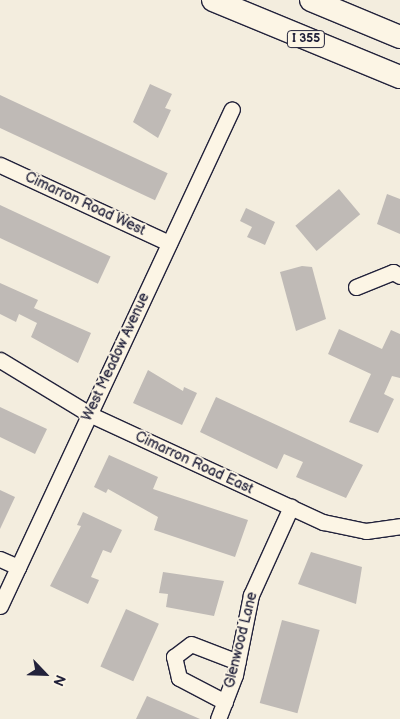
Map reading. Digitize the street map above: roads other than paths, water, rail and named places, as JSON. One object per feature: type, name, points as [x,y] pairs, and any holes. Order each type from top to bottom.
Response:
[{"type":"highway","name":"I 355","points":[[213,0],[400,78]]},
{"type":"highway","points":[[311,0],[400,37]]},
{"type":"street","name":"West Meadow Avenue","points":[[0,606],[232,109]]},
{"type":"street","name":"Cimarron Road West","points":[[0,165],[169,244]]},
{"type":"street","points":[[356,287],[393,272],[400,276]]},
{"type":"street","name":"Cimarron Road East","points":[[0,360],[89,414],[291,507],[343,528],[366,531],[400,526]]},
{"type":"street","name":"Glenwood Lane","points":[[218,719],[238,662],[251,595],[291,507]]},
{"type":"street","points":[[0,559],[18,567]]},
{"type":"street","points":[[225,702],[179,678],[174,657],[191,644],[238,662]]}]
